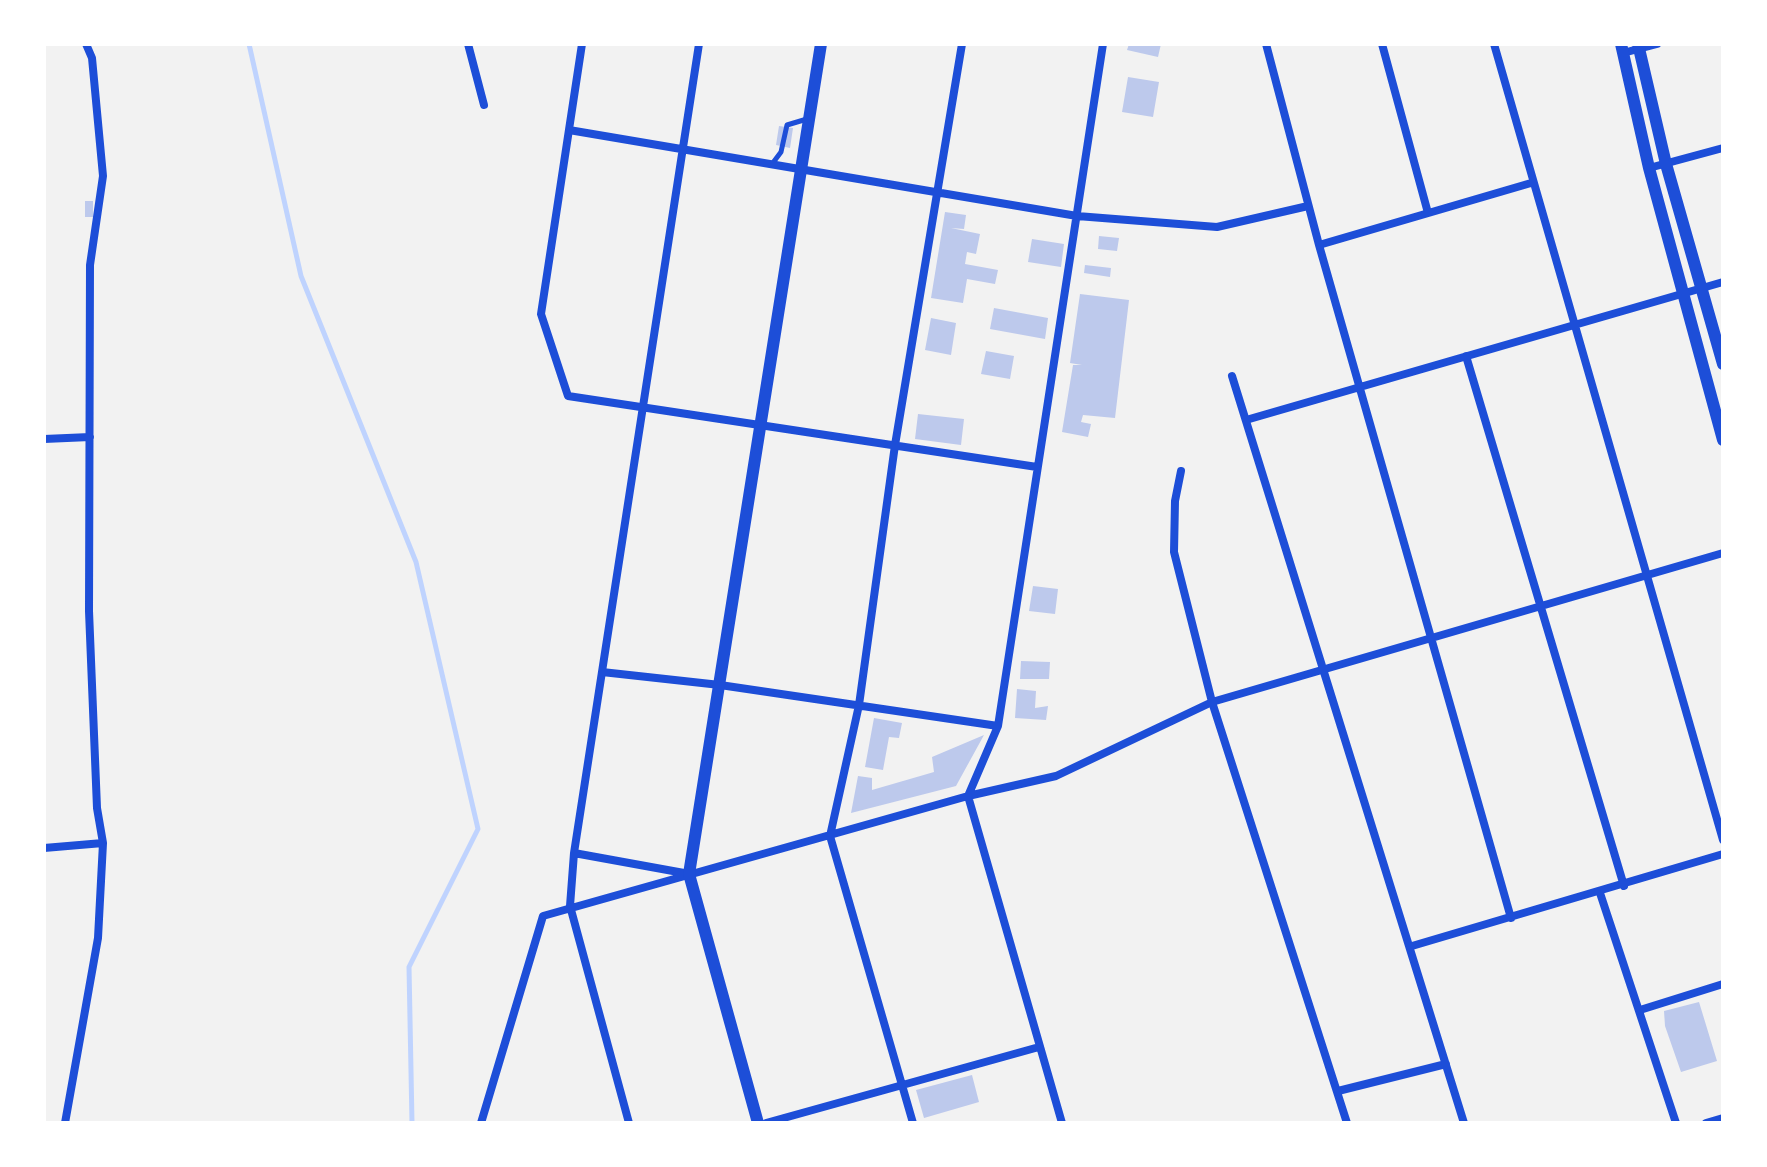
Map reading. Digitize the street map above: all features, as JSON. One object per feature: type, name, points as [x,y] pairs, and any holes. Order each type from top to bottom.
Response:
[{"type":"street","points":[[65,1123],[98,938],[103,843],[97,808],[89,611],[90,265],[103,176],[92,58],[86,44]]},
{"type":"street","points":[[468,44],[484,105]]},
{"type":"street","points":[[582,44],[541,314],[568,396],[1037,467]]},
{"type":"street","points":[[629,1123],[570,906],[574,853],[699,44]]},
{"type":"street","points":[[758,1123],[689,874],[821,44]]},
{"type":"street","points":[[913,1123],[830,836],[859,705],[895,445],[962,44]]},
{"type":"street","points":[[1062,1123],[968,796],[998,726],[1103,44]]},
{"type":"street","points":[[1266,44],[1308,206],[1511,918]]},
{"type":"street","points":[[1382,44],[1428,213]]},
{"type":"street","points":[[1494,44],[1531,183],[1723,840]]},
{"type":"street","points":[[1657,44],[1622,49],[1649,168],[1682,295],[1720,416],[1723,440]]},
{"type":"street","points":[[1638,46],[1666,164],[1723,364]]},
{"type":"street","points":[[569,130],[1077,216],[1217,227],[1308,206]]},
{"type":"street","points":[[1649,168],[1723,148]]},
{"type":"street","points":[[1319,245],[1531,183]]},
{"type":"street","points":[[1246,420],[1723,282]]},
{"type":"street","points":[[1466,356],[1624,886]]},
{"type":"street","points":[[1232,376],[1322,670],[1412,946],[1464,1123]]},
{"type":"street","points":[[44,439],[90,437]]},
{"type":"street","points":[[1181,471],[1175,501],[1174,552],[1212,702],[1347,1123]]},
{"type":"street","points":[[481,1123],[543,916],[968,796],[1056,776],[1212,702],[1723,553]]},
{"type":"street","points":[[602,672],[720,685],[998,726]]},
{"type":"street","points":[[44,848],[103,843]]},
{"type":"street","points":[[574,853],[689,874]]},
{"type":"street","points":[[1412,946],[1624,886],[1723,854]]},
{"type":"street","points":[[1600,893],[1676,1123]]},
{"type":"street","points":[[1640,1010],[1723,984]]},
{"type":"street","points":[[766,1123],[1039,1047]]},
{"type":"street","points":[[1338,1091],[1446,1064]]},
{"type":"street","points":[[1706,1123],[1723,1118]]},
{"type":"lane","points":[[772,164],[781,152],[787,125],[809,118]]},
{"type":"building","points":[[1129,44],[1161,44],[1158,57],[1127,50]]},
{"type":"building","points":[[1128,77],[1159,82],[1153,117],[1122,112]]},
{"type":"building","points":[[779,126],[793,128],[790,148],[776,145]]},
{"type":"building","points":[[85,201],[93,201],[93,217],[85,217]]},
{"type":"building","points":[[945,212],[966,215],[964,229],[951,228],[980,234],[976,254],[967,252],[965,264],[998,270],[995,284],[967,279],[963,303],[931,298]]},
{"type":"building","points":[[1099,236],[1119,238],[1117,251],[1098,249]]},
{"type":"building","points":[[1032,239],[1064,244],[1061,267],[1028,262]]},
{"type":"building","points":[[1085,265],[1111,268],[1110,277],[1084,273]]},
{"type":"building","points":[[1080,294],[1129,300],[1115,418],[1083,415],[1081,422],[1091,424],[1088,437],[1062,432],[1073,365],[1082,365],[1070,363]]},
{"type":"building","points":[[994,308],[1048,318],[1045,339],[990,329]]},
{"type":"building","points":[[931,318],[956,323],[951,355],[925,350]]},
{"type":"building","points":[[986,351],[1014,356],[1010,379],[981,374]]},
{"type":"building","points":[[918,414],[964,419],[961,445],[915,439]]},
{"type":"building","points":[[1033,586],[1058,589],[1055,614],[1029,611]]},
{"type":"building","points":[[1021,661],[1050,662],[1049,679],[1020,679]]},
{"type":"building","points":[[1017,689],[1036,691],[1035,708],[1048,706],[1046,720],[1015,718]]},
{"type":"building","points":[[874,718],[902,723],[899,738],[889,737],[883,770],[865,767]]},
{"type":"building","points":[[984,735],[956,786],[851,813],[858,776],[872,778],[872,790],[934,772],[932,757]]},
{"type":"building","points":[[1699,1002],[1717,1061],[1681,1072],[1665,1026],[1664,1011]]},
{"type":"building","points":[[972,1075],[979,1102],[924,1118],[916,1090]]},
{"type":"waterway","points":[[249,44],[301,276],[416,562],[478,829],[409,967],[412,1123]]}]
